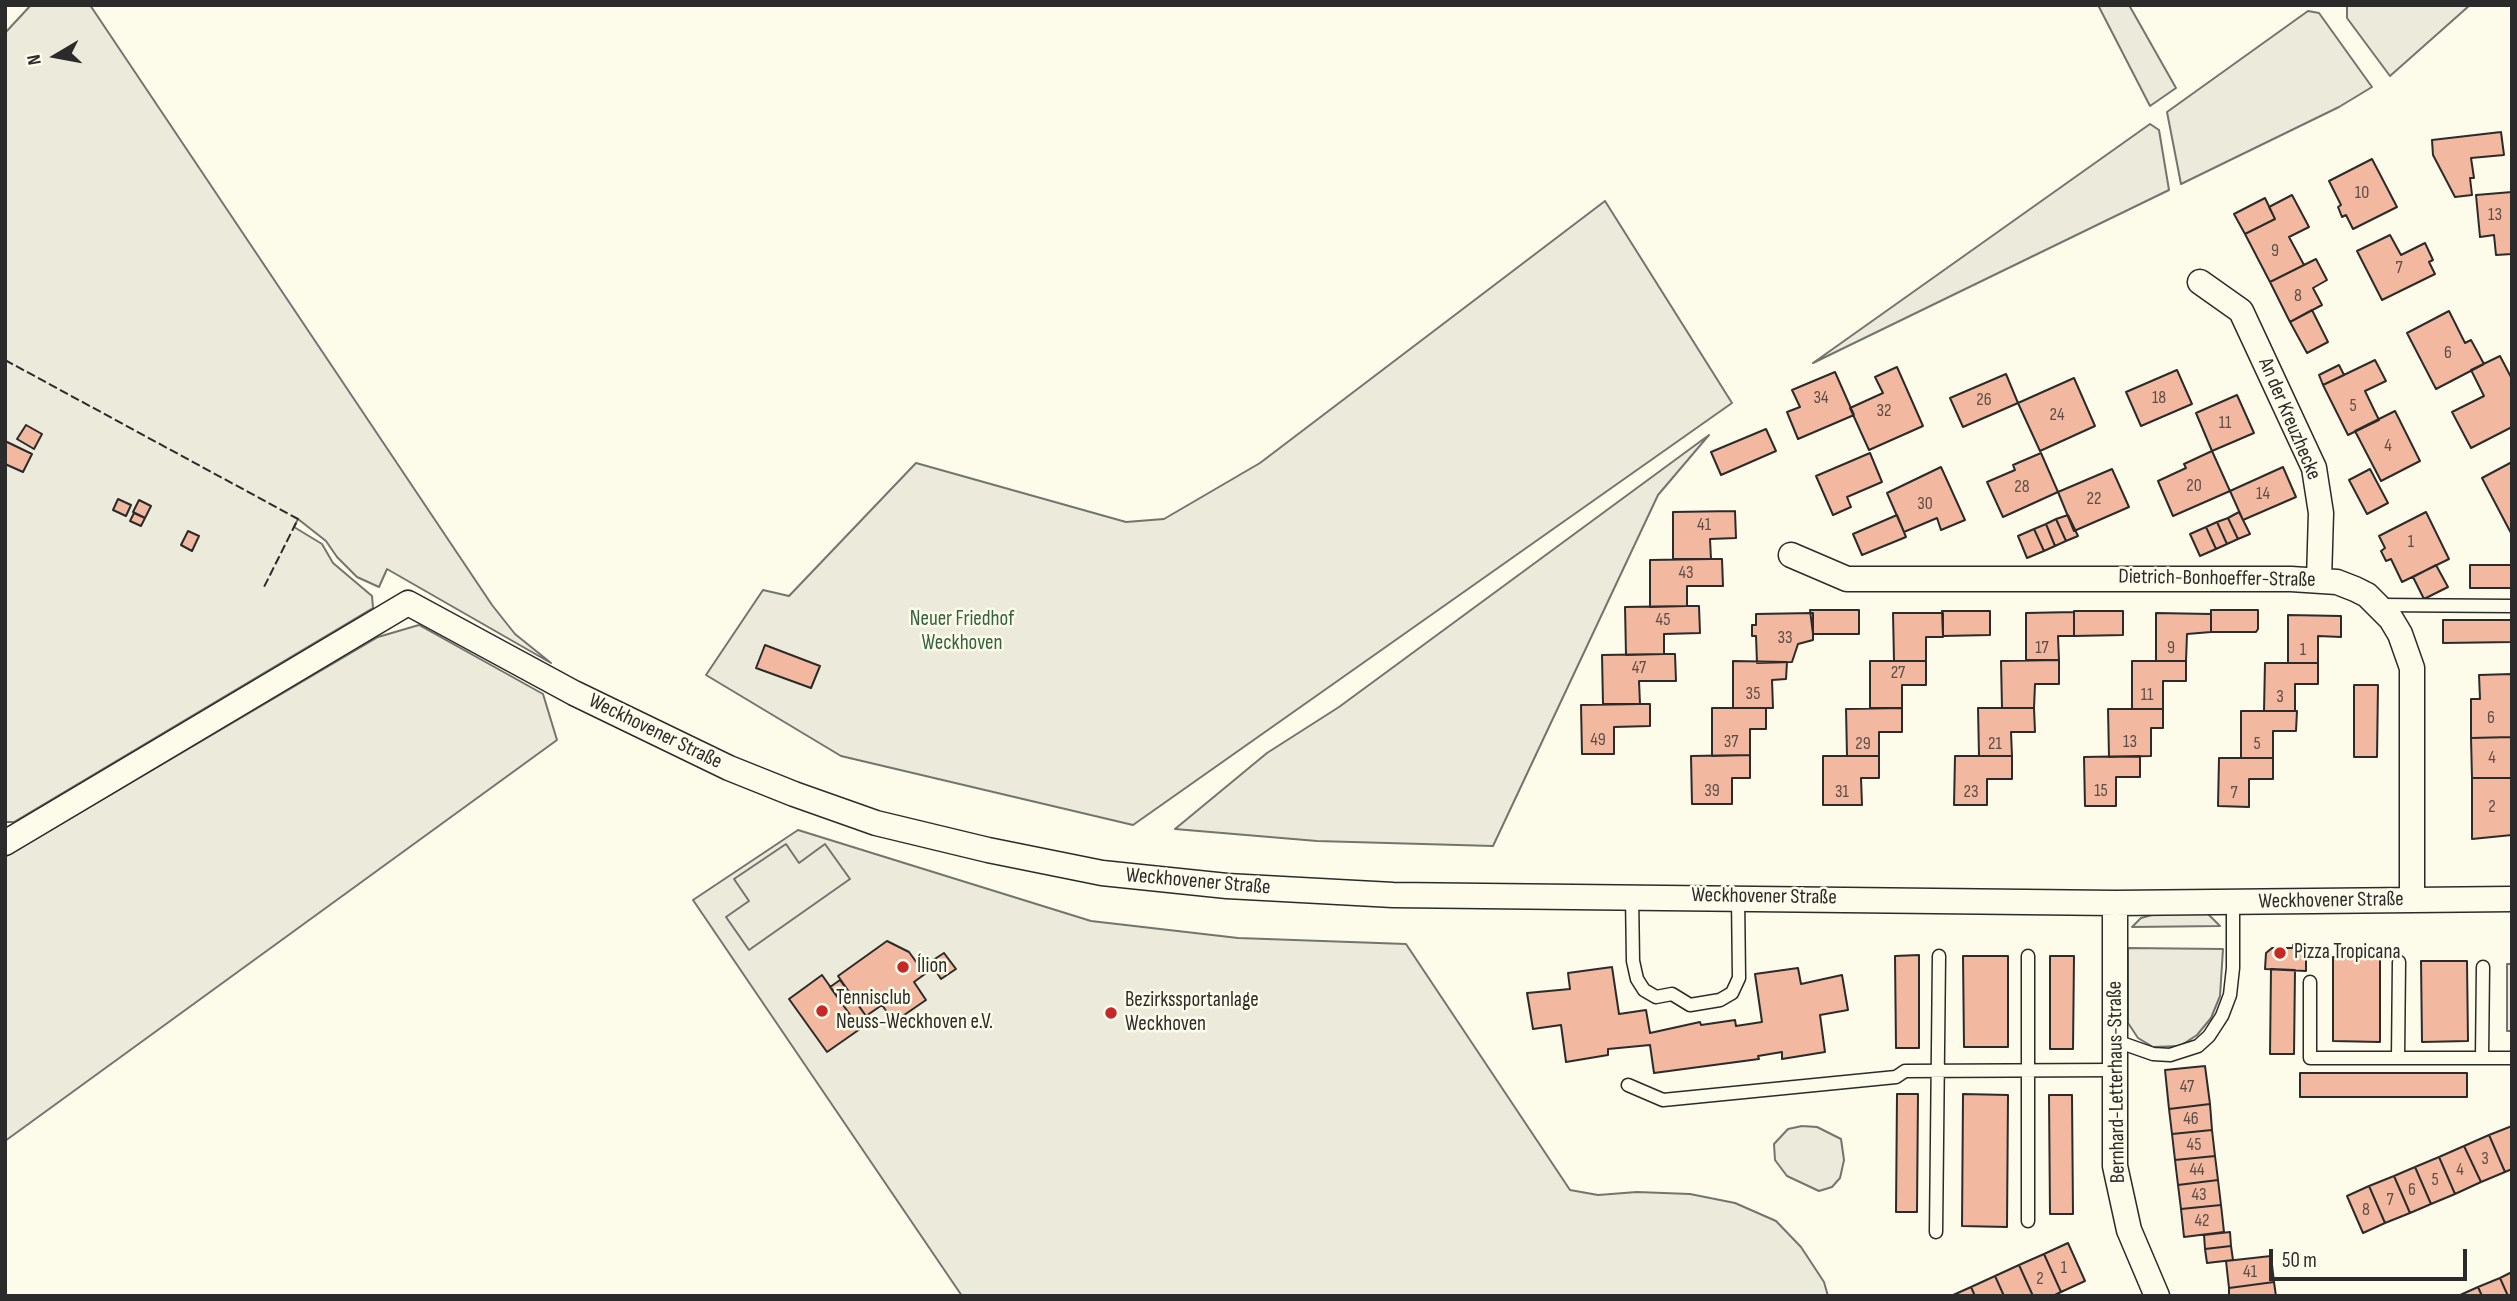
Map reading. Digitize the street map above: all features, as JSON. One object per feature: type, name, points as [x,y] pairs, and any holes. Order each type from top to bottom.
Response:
[{"type":"street","name":"An der Kreuzhecke","points":[[2200,282],[2241,311],[2315,468],[2321,513],[2319,580]]},
{"type":"street","name":"Dietrich-Bonhoeffer-Straße","points":[[1791,555],[1847,579],[2319,580],[2355,589],[2378,605],[2400,634],[2412,668],[2412,900]]},
{"type":"street","name":"Weckhovener Straße","points":[[5,843],[408,603],[574,693],[729,768],[876,822],[988,850],[1102,873],[1227,886],[1393,895],[1738,896],[2115,903],[2512,899]]},
{"type":"street","name":"Bernhard-Letterhaus-Straße","points":[[2115,903],[2118,1187],[2129,1230],[2157,1296]]},
{"type":"lane","points":[[2378,605],[2512,606]]},
{"type":"lane","points":[[1632,895],[1633,961],[1637,979],[1644,990],[1656,997],[1672,994],[1690,1005],[1720,1000],[1732,993],[1739,978],[1738,896]]},
{"type":"lane","points":[[2116,1041],[2152,1054],[2170,1055],[2197,1046],[2209,1036],[2222,1016],[2230,995],[2233,968],[2233,902]]},
{"type":"lane","points":[[1936,1232],[1939,956]]},
{"type":"lane","points":[[2028,956],[2028,1221]]},
{"type":"lane","points":[[2398,1058],[2399,962]]},
{"type":"lane","points":[[2482,1058],[2483,967]]},
{"type":"lane","points":[[2310,982],[2310,1058],[2512,1058]]},
{"type":"lane","points":[[1628,1085],[1663,1100],[1896,1077],[1905,1071],[2116,1070]]},
{"type":"green space","points":[[31,5],[90,5],[492,605],[515,634],[551,663],[387,569],[379,587],[357,577],[337,557],[326,541],[298,519],[294,527],[322,544],[333,563],[372,596],[373,608],[14,822],[5,822],[5,33]]},
{"type":"green space","points":[[2098,5],[2129,5],[2176,88],[2150,106]]},
{"type":"green space","points":[[2347,5],[2470,5],[2390,76],[2347,18]]},
{"type":"green space","points":[[2308,11],[2319,13],[2372,87],[2339,107],[2181,184],[2167,112]]},
{"type":"green space","points":[[2150,124],[2159,130],[2169,190],[1813,363]]},
{"type":"green space","name":"Neuer Friedhof Weckhoven","points":[[1605,201],[1732,403],[1133,825],[841,756],[706,675],[763,590],[789,596],[916,463],[1126,522],[1164,519],[1260,463]]},
{"type":"green space","points":[[1709,435],[1658,495],[1493,846],[1317,841],[1175,829],[1267,753],[1339,707]]},
{"type":"green space","points":[[419,625],[543,694],[557,740],[5,1141],[5,857],[378,637]]},
{"type":"green space","name":"Bezirkssportanlage Weckhoven","points":[[798,830],[1091,921],[1238,938],[1406,944],[1570,1190],[1598,1195],[1637,1192],[1690,1194],[1735,1203],[1776,1221],[1801,1247],[1824,1282],[1828,1296],[962,1296],[693,900]]},
{"type":"green space","points":[[2159,913],[2208,914],[2220,926],[2132,927],[2141,918]]},
{"type":"green space","points":[[2128,948],[2223,949],[2220,996],[2211,1018],[2197,1035],[2180,1046],[2153,1047],[2138,1038],[2128,1023]]},
{"type":"green space","points":[[1817,1127],[1841,1139],[1844,1160],[1840,1178],[1832,1187],[1819,1191],[1787,1176],[1775,1160],[1774,1144],[1788,1129]]},
{"type":"shaded area","points":[[786,844],[799,863],[825,844],[850,879],[749,950],[726,917],[749,901],[734,879]]},
{"type":"shaded area","points":[[2507,964],[2512,964],[2512,1031],[2507,1031]]},
{"type":"building","points":[[2501,132],[2504,155],[2471,158],[2474,178],[2470,178],[2472,195],[2455,197],[2433,155],[2432,140]]},
{"type":"building","points":[[2372,159],[2397,207],[2353,229],[2346,215],[2342,217],[2338,207],[2341,205],[2329,181]]},
{"type":"building","points":[[2512,192],[2512,254],[2496,255],[2494,235],[2480,237],[2476,195]]},
{"type":"building","points":[[2292,195],[2309,227],[2289,237],[2304,265],[2270,282],[2245,234],[2275,219],[2269,207]]},
{"type":"building","points":[[2265,198],[2275,219],[2245,234],[2234,214]]},
{"type":"building","points":[[2390,235],[2401,255],[2425,243],[2433,260],[2429,262],[2435,274],[2382,300],[2357,251]]},
{"type":"building","points":[[2316,259],[2327,280],[2313,288],[2322,305],[2290,322],[2270,282]]},
{"type":"building","points":[[2312,310],[2328,342],[2307,353],[2290,322]]},
{"type":"building","points":[[2449,311],[2465,343],[2471,340],[2484,364],[2436,389],[2407,333]]},
{"type":"building","points":[[2500,356],[2512,379],[2512,427],[2471,448],[2452,412],[2484,396],[2471,370]]},
{"type":"building","points":[[2375,360],[2386,381],[2365,391],[2379,420],[2348,435],[2323,385]]},
{"type":"building","points":[[2339,365],[2344,375],[2323,385],[2319,375]]},
{"type":"building","points":[[1897,367],[1923,426],[1869,450],[1850,408],[1883,393],[1875,377]]},
{"type":"building","points":[[2177,370],[2192,404],[2141,426],[2126,392]]},
{"type":"building","points":[[1835,372],[1854,415],[1798,439],[1787,412],[1800,407],[1792,390]]},
{"type":"building","points":[[2006,374],[2018,403],[1963,427],[1950,398]]},
{"type":"building","points":[[2074,378],[2095,426],[2040,451],[2018,403]]},
{"type":"building","points":[[2237,395],[2254,433],[2212,451],[2196,413]]},
{"type":"building","points":[[2395,411],[2420,461],[2381,481],[2355,431]]},
{"type":"building","points":[[26,425],[42,434],[34,449],[17,439]]},
{"type":"building","points":[[1766,429],[1776,451],[1721,475],[1711,452]]},
{"type":"building","points":[[5,441],[32,454],[23,472],[5,464]]},
{"type":"building","points":[[2212,451],[2230,491],[2173,516],[2158,481],[2186,468],[2184,464]]},
{"type":"building","points":[[1870,453],[1882,482],[1847,497],[1851,507],[1833,515],[1816,476]]},
{"type":"building","points":[[2041,453],[2058,492],[2003,517],[1987,482],[2015,470],[2013,465]]},
{"type":"building","points":[[2512,462],[2512,535],[2482,478]]},
{"type":"building","points":[[1941,467],[1965,520],[1941,530],[1937,518],[1904,532],[1887,493]]},
{"type":"building","points":[[2283,467],[2296,497],[2243,520],[2230,491]]},
{"type":"building","points":[[2112,469],[2129,507],[2074,531],[2058,492]]},
{"type":"building","points":[[2370,469],[2388,503],[2367,514],[2349,480]]},
{"type":"building","points":[[118,499],[131,505],[126,516],[113,510]]},
{"type":"building","points":[[139,500],[151,506],[145,518],[133,512]]},
{"type":"building","points":[[1735,511],[1736,538],[1710,539],[1711,559],[1673,559],[1673,512]]},
{"type":"building","points":[[2239,512],[2250,534],[2238,539],[2228,518]]},
{"type":"building","points":[[2426,512],[2449,559],[2402,582],[2391,559],[2386,561],[2381,551],[2385,548],[2379,536]]},
{"type":"building","points":[[134,513],[145,518],[141,526],[130,521]]},
{"type":"building","points":[[1897,515],[1906,537],[1862,555],[1853,534]]},
{"type":"building","points":[[2068,515],[2078,536],[2066,541],[2056,519]]},
{"type":"building","points":[[2228,518],[2238,539],[2227,544],[2217,522]]},
{"type":"building","points":[[2056,519],[2066,541],[2055,546],[2046,524]]},
{"type":"building","points":[[2217,522],[2227,544],[2216,549],[2206,527]]},
{"type":"building","points":[[2046,524],[2055,546],[2044,551],[2034,529]]},
{"type":"building","points":[[2206,527],[2216,549],[2200,556],[2190,534]]},
{"type":"building","points":[[2034,529],[2044,551],[2027,558],[2018,536]]},
{"type":"building","points":[[188,531],[199,536],[192,551],[181,545]]},
{"type":"building","points":[[1722,559],[1723,586],[1687,586],[1687,606],[1650,607],[1650,560]]},
{"type":"building","points":[[2436,565],[2448,587],[2424,599],[2413,577]]},
{"type":"building","points":[[2470,565],[2512,565],[2512,588],[2470,588]]},
{"type":"building","points":[[1699,606],[1700,633],[1664,634],[1664,654],[1626,655],[1625,607]]},
{"type":"building","points":[[1810,610],[1859,610],[1859,634],[1813,634]]},
{"type":"building","points":[[2211,610],[2258,610],[2258,629],[2256,632],[2211,632]]},
{"type":"building","points":[[1942,611],[1990,611],[1990,635],[1943,636]]},
{"type":"building","points":[[2074,611],[2123,611],[2123,635],[2074,636]]},
{"type":"building","points":[[2074,612],[2074,636],[2058,636],[2059,660],[2026,660],[2026,613]]},
{"type":"building","points":[[1813,613],[1813,640],[1798,644],[1792,662],[1757,663],[1756,636],[1752,636],[1756,614]]},
{"type":"building","points":[[1893,613],[1943,613],[1943,637],[1926,637],[1926,661],[1894,661]]},
{"type":"building","points":[[2156,613],[2211,614],[2211,632],[2187,634],[2186,661],[2156,661]]},
{"type":"building","points":[[2288,615],[2341,616],[2341,637],[2318,636],[2318,663],[2288,663]]},
{"type":"building","points":[[2443,620],[2512,620],[2512,642],[2443,643]]},
{"type":"building","points":[[765,645],[820,666],[811,688],[756,668]]},
{"type":"building","points":[[1675,654],[1676,681],[1639,681],[1640,704],[1603,704],[1602,655]]},
{"type":"building","points":[[2059,660],[2059,684],[2035,684],[2034,708],[2002,708],[2001,661]]},
{"type":"building","points":[[1733,661],[1787,662],[1786,679],[1772,680],[1773,708],[1733,708]]},
{"type":"building","points":[[1870,661],[1926,661],[1926,685],[1902,685],[1902,708],[1870,708]]},
{"type":"building","points":[[2132,661],[2186,661],[2186,681],[2163,681],[2163,709],[2132,709]]},
{"type":"building","points":[[2265,663],[2318,663],[2318,684],[2295,684],[2295,711],[2264,711]]},
{"type":"building","points":[[2512,674],[2512,737],[2471,738],[2471,699],[2480,699],[2479,675]]},
{"type":"building","points":[[2354,685],[2378,685],[2377,757],[2354,757]]},
{"type":"building","points":[[1650,704],[1650,726],[1614,727],[1614,754],[1582,754],[1581,705]]},
{"type":"building","points":[[1712,708],[1766,708],[1766,729],[1750,729],[1750,755],[1712,756]]},
{"type":"building","points":[[1902,708],[1902,732],[1879,732],[1879,756],[1847,756],[1846,709]]},
{"type":"building","points":[[1978,708],[2034,708],[2035,732],[2011,732],[2012,756],[1979,756]]},
{"type":"building","points":[[2108,709],[2163,709],[2163,728],[2151,728],[2151,756],[2109,757]]},
{"type":"building","points":[[2241,711],[2297,711],[2296,731],[2273,731],[2273,758],[2241,758]]},
{"type":"building","points":[[2512,737],[2512,778],[2472,778],[2471,738]]},
{"type":"building","points":[[1750,755],[1750,778],[1732,778],[1732,804],[1692,804],[1691,756]]},
{"type":"building","points":[[1823,756],[1879,756],[1879,778],[1861,778],[1862,805],[1823,805]]},
{"type":"building","points":[[1955,756],[2012,756],[2012,779],[1987,779],[1987,805],[1954,805]]},
{"type":"building","points":[[2140,756],[2140,777],[2116,777],[2116,806],[2085,806],[2084,757]]},
{"type":"building","points":[[2219,758],[2273,758],[2273,779],[2249,779],[2249,807],[2218,806]]},
{"type":"building","points":[[2472,778],[2512,778],[2512,835],[2472,839]]},
{"type":"building","points":[[887,941],[909,952],[925,974],[914,982],[926,1000],[894,1022],[882,1005],[866,1016],[838,976]]},
{"type":"building","points":[[2293,945],[2306,946],[2306,971],[2265,969],[2266,953],[2272,948],[2293,948]]},
{"type":"building","points":[[944,953],[956,969],[941,979],[930,962]]},
{"type":"building","points":[[1919,955],[1919,1048],[1896,1048],[1895,956]]},
{"type":"building","points":[[1963,956],[2008,956],[2008,1047],[1964,1047]]},
{"type":"building","points":[[2050,956],[2074,956],[2073,1049],[2050,1049]]},
{"type":"building","points":[[2333,957],[2380,958],[2380,1042],[2333,1041]]},
{"type":"building","points":[[2421,961],[2467,961],[2468,1041],[2422,1042]]},
{"type":"building","points":[[1612,967],[1619,1014],[1646,1010],[1650,1033],[1700,1022],[1701,1025],[1735,1020],[1736,1026],[1762,1022],[1755,974],[1798,968],[1801,984],[1842,975],[1848,1010],[1820,1015],[1825,1052],[1782,1059],[1782,1052],[1758,1056],[1759,1059],[1654,1073],[1650,1045],[1608,1049],[1608,1055],[1566,1062],[1561,1025],[1533,1029],[1527,993],[1570,989],[1568,973]]},
{"type":"building","points":[[2271,969],[2295,970],[2294,1054],[2270,1054]]},
{"type":"building","name":"Tennisclub Neuss-Weckhoven e.V.","points":[[822,975],[860,1029],[827,1052],[789,999]]},
{"type":"building","points":[[840,980],[866,1016],[856,1023],[830,987]]},
{"type":"building","points":[[2205,1066],[2210,1104],[2169,1109],[2165,1070]]},
{"type":"building","points":[[2300,1073],[2467,1073],[2467,1097],[2300,1097]]},
{"type":"building","points":[[1897,1094],[1918,1094],[1917,1212],[1896,1212]]},
{"type":"building","points":[[1963,1094],[2008,1095],[2007,1227],[1962,1226]]},
{"type":"building","points":[[2049,1095],[2072,1095],[2073,1214],[2050,1214]]},
{"type":"building","points":[[2210,1104],[2212,1130],[2172,1134],[2169,1109]]},
{"type":"building","points":[[2512,1126],[2512,1169],[2505,1172],[2489,1135]]},
{"type":"building","points":[[2212,1130],[2215,1156],[2175,1160],[2172,1134]]},
{"type":"building","points":[[2489,1135],[2505,1172],[2481,1182],[2464,1146]]},
{"type":"building","points":[[2464,1146],[2481,1182],[2455,1194],[2439,1157]]},
{"type":"building","points":[[2215,1156],[2218,1180],[2178,1185],[2175,1160]]},
{"type":"building","points":[[2439,1157],[2455,1194],[2431,1204],[2415,1167]]},
{"type":"building","points":[[2415,1167],[2431,1204],[2410,1213],[2394,1176]]},
{"type":"building","points":[[2394,1176],[2410,1213],[2385,1223],[2369,1186]]},
{"type":"building","points":[[2218,1180],[2221,1205],[2181,1209],[2178,1185]]},
{"type":"building","points":[[2369,1186],[2385,1223],[2363,1233],[2347,1196]]},
{"type":"building","points":[[2221,1205],[2224,1232],[2184,1237],[2181,1209]]},
{"type":"building","points":[[2230,1232],[2231,1246],[2205,1249],[2204,1235]]},
{"type":"building","points":[[2068,1243],[2085,1281],[2061,1292],[2044,1254]]},
{"type":"building","points":[[2231,1246],[2233,1260],[2207,1263],[2205,1249]]},
{"type":"building","points":[[2044,1254],[2061,1292],[2053,1296],[2033,1296],[2019,1265]]},
{"type":"building","points":[[2271,1256],[2274,1282],[2229,1288],[2226,1261]]},
{"type":"building","points":[[2019,1265],[2033,1296],[2004,1296],[1995,1276]]},
{"type":"building","points":[[2512,1272],[2512,1296],[2508,1296],[2500,1278]]},
{"type":"building","points":[[1995,1276],[2004,1296],[1975,1296],[1971,1287]]},
{"type":"building","points":[[2500,1278],[2508,1296],[2482,1296],[2478,1287]]},
{"type":"building","points":[[2274,1282],[2276,1296],[2229,1296],[2229,1288]]},
{"type":"building","points":[[1971,1287],[1975,1296],[1951,1296]]},
{"type":"building","points":[[2478,1287],[2482,1296],[2458,1296]]},
{"type":"fence","points":[[5,360],[298,519],[263,589]]},
{"type":"place","name":"Pizza Tropicana","points":[[2280,953]]},
{"type":"place","name":"Ílion","points":[[903,967]]},
{"type":"place","name":"Tennisclub Neuss-Weckhoven e.V.","points":[[822,1011]]},
{"type":"place","name":"Bezirkssportanlage Weckhoven","points":[[1111,1013]]}]
